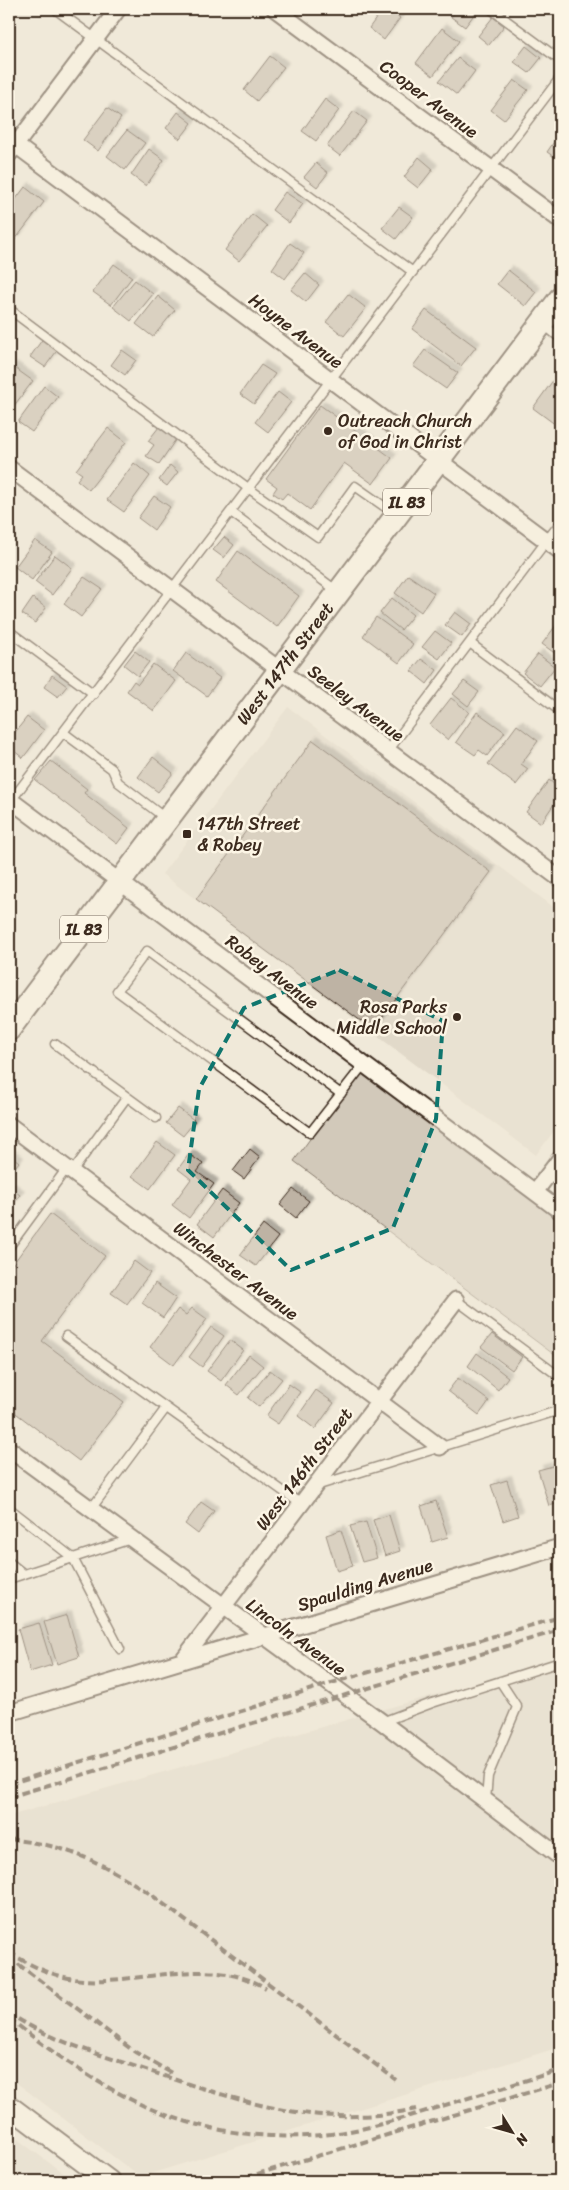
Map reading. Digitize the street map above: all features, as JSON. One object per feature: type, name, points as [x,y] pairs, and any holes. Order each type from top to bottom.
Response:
[{"type":"main road","name":"West 147th Street","points":[[9,1029],[560,299]]},
{"type":"main road","points":[[9,2106],[109,2181]]},
{"type":"street","points":[[11,147],[118,9]]},
{"type":"street","name":"Cooper Avenue","points":[[275,9],[560,220]]},
{"type":"street","name":"Hoyne Avenue","points":[[11,147],[331,380],[560,551]]},
{"type":"street","name":"Seeley Avenue","points":[[9,468],[560,879]]},
{"type":"street","name":"Robey Avenue","points":[[10,801],[560,1211]]},
{"type":"street","name":"Winchester Avenue","points":[[9,1125],[440,1447]]},
{"type":"street","points":[[535,1192],[560,1158]]},
{"type":"street","name":"West 146th Street","points":[[182,1661],[456,1300]]},
{"type":"street","name":"Lincoln Avenue","points":[[9,1449],[382,1722],[560,1857]]},
{"type":"street","name":"Spaulding Avenue","points":[[9,1713],[560,1547]]},
{"type":"lane","points":[[55,9],[413,272]]},
{"type":"lane","points":[[491,9],[560,60]]},
{"type":"lane","points":[[10,801],[94,694],[560,78]]},
{"type":"lane","points":[[9,309],[248,488],[318,537],[355,486],[396,516]]},
{"type":"lane","points":[[542,324],[560,338]]},
{"type":"lane","points":[[231,512],[338,592]]},
{"type":"lane","points":[[388,751],[560,523]]},
{"type":"lane","points":[[9,631],[94,694]]},
{"type":"lane","points":[[470,642],[560,711]]},
{"type":"lane","points":[[64,733],[112,769],[118,782],[167,819]]},
{"type":"lane","points":[[341,1094],[146,951],[117,991],[310,1133],[341,1094],[364,1064]]},
{"type":"lane","points":[[55,1044],[156,1118]]},
{"type":"lane","points":[[9,1247],[127,1097]]},
{"type":"lane","points":[[456,1300],[560,1377]]},
{"type":"lane","points":[[66,1336],[301,1504]]},
{"type":"lane","points":[[91,1510],[166,1408]]},
{"type":"lane","points":[[314,1486],[560,1410]]},
{"type":"lane","points":[[9,1508],[73,1558],[120,1649]]},
{"type":"lane","points":[[9,1579],[131,1539]]},
{"type":"lane","points":[[9,1562],[24,1574]]},
{"type":"lane","points":[[382,1722],[560,1662]]},
{"type":"lane","points":[[486,1800],[488,1776],[517,1707],[500,1681]]},
{"type":"highlighted area","points":[[339,970],[443,1021],[436,1119],[393,1228],[291,1270],[188,1170],[199,1089],[244,1008]]},
{"type":"shaded area","name":"Rosa Parks Middle School","points":[[288,707],[560,912],[560,1123],[536,1155],[162,874]]},
{"type":"shaded area","points":[[364,1064],[560,1211],[560,1359],[294,1161]]},
{"type":"shaded area","points":[[560,1659],[560,2047],[140,2177],[9,2077],[9,1816]]},
{"type":"shaded area","points":[[9,2133],[74,2181],[9,2181]]},
{"type":"building","points":[[383,9],[388,9],[400,18],[384,40],[369,28]]},
{"type":"building","points":[[457,9],[478,9],[465,27],[451,17]]},
{"type":"building","points":[[493,17],[504,26],[489,45],[478,36]]},
{"type":"building","points":[[442,28],[459,41],[433,76],[416,63]]},
{"type":"building","points":[[526,46],[541,58],[529,73],[514,62]]},
{"type":"building","points":[[270,56],[284,67],[257,101],[244,90]]},
{"type":"building","points":[[458,58],[475,71],[457,95],[439,81]]},
{"type":"building","points":[[514,80],[528,90],[504,120],[491,110]]},
{"type":"building","points":[[325,99],[339,110],[316,141],[302,131]]},
{"type":"building","points":[[107,108],[121,118],[98,151],[83,140]]},
{"type":"building","points":[[354,111],[367,121],[340,156],[327,146]]},
{"type":"building","points":[[178,112],[192,123],[180,139],[166,128]]},
{"type":"building","points":[[127,130],[145,143],[125,170],[107,156]]},
{"type":"building","points":[[560,133],[560,161],[547,152]]},
{"type":"building","points":[[149,149],[164,160],[146,186],[131,175]]},
{"type":"building","points":[[419,157],[433,169],[418,188],[404,177]]},
{"type":"building","points":[[316,163],[328,173],[317,187],[304,177]]},
{"type":"building","points":[[25,187],[44,202],[15,240],[9,236],[9,208]]},
{"type":"building","points":[[285,192],[303,204],[289,223],[272,210]]},
{"type":"building","points":[[399,207],[413,217],[396,239],[382,228]]},
{"type":"building","points":[[252,214],[267,226],[239,261],[225,250]]},
{"type":"building","points":[[290,243],[304,253],[285,279],[272,269]]},
{"type":"building","points":[[114,264],[132,277],[111,305],[93,292]]},
{"type":"building","points":[[508,270],[536,292],[525,306],[497,284]]},
{"type":"building","points":[[305,273],[319,285],[306,302],[291,290]]},
{"type":"building","points":[[135,280],[153,294],[131,321],[113,307]]},
{"type":"building","points":[[348,294],[366,308],[344,336],[326,322]]},
{"type":"building","points":[[158,296],[175,310],[153,337],[136,324]]},
{"type":"building","points":[[426,310],[476,347],[461,366],[412,329]]},
{"type":"building","points":[[44,337],[59,348],[45,367],[30,357]]},
{"type":"building","points":[[122,350],[136,360],[125,375],[111,365]]},
{"type":"building","points":[[425,350],[458,373],[446,389],[413,366]]},
{"type":"building","points":[[261,365],[275,374],[254,404],[240,394]]},
{"type":"building","points":[[12,366],[33,381],[9,412],[9,370]]},
{"type":"building","points":[[554,379],[560,384],[560,428],[533,408]]},
{"type":"building","points":[[44,386],[58,397],[32,432],[18,422]]},
{"type":"building","points":[[278,392],[291,402],[268,432],[255,422]]},
{"type":"building","name":"Outreach Church of God in Christ","points":[[320,405],[392,458],[373,484],[344,463],[310,510],[287,493],[282,499],[273,493],[277,487],[266,479]]},
{"type":"building","points":[[159,427],[176,439],[159,464],[146,456],[154,445],[148,441]]},
{"type":"building","points":[[108,428],[126,442],[89,490],[77,480],[82,474],[76,470]]},
{"type":"building","points":[[134,463],[150,476],[124,512],[107,500]]},
{"type":"building","points":[[170,465],[178,472],[167,486],[159,480]]},
{"type":"building","points":[[154,496],[170,507],[154,530],[138,518]]},
{"type":"building","points":[[224,537],[234,545],[224,558],[213,550]]},
{"type":"building","points":[[35,540],[52,552],[32,580],[15,567]]},
{"type":"building","points":[[238,551],[299,596],[277,627],[216,582]]},
{"type":"building","points":[[55,555],[72,568],[52,595],[35,582]]},
{"type":"building","points":[[408,575],[434,593],[421,612],[395,593]]},
{"type":"building","points":[[84,577],[102,589],[81,617],[64,604]]},
{"type":"building","points":[[33,598],[46,608],[35,623],[22,614]]},
{"type":"building","points":[[392,598],[413,615],[401,630],[380,613]]},
{"type":"building","points":[[455,612],[471,624],[462,637],[445,625]]},
{"type":"building","points":[[376,617],[413,644],[399,663],[363,636]]},
{"type":"building","points":[[560,620],[560,657],[542,644]]},
{"type":"building","points":[[435,631],[451,643],[439,659],[422,647]]},
{"type":"building","points":[[135,651],[149,662],[138,676],[124,665]]},
{"type":"building","points":[[186,653],[220,678],[207,696],[173,671]]},
{"type":"building","points":[[538,654],[555,667],[540,686],[523,673]]},
{"type":"building","points":[[421,659],[437,670],[427,684],[411,671]]},
{"type":"building","points":[[153,664],[176,681],[154,711],[127,691],[134,681],[138,684]]},
{"type":"building","points":[[52,675],[67,686],[58,697],[44,687]]},
{"type":"building","points":[[464,681],[479,692],[468,706],[453,694]]},
{"type":"building","points":[[451,698],[469,712],[448,740],[430,725]]},
{"type":"building","points":[[477,712],[505,732],[487,756],[479,750],[475,755],[456,742]]},
{"type":"building","points":[[27,717],[44,730],[23,758],[9,747],[9,740]]},
{"type":"building","points":[[517,725],[538,741],[521,764],[528,769],[516,785],[488,764]]},
{"type":"building","points":[[313,740],[491,872],[373,1030],[196,899]]},
{"type":"building","points":[[153,757],[173,773],[158,792],[138,777]]},
{"type":"building","points":[[51,761],[87,789],[84,793],[129,828],[117,844],[35,780]]},
{"type":"building","points":[[549,780],[560,789],[560,795],[541,823],[526,812]]},
{"type":"building","points":[[178,1108],[195,1121],[183,1136],[166,1123]]},
{"type":"building","points":[[157,1142],[175,1155],[150,1189],[132,1176]]},
{"type":"building","points":[[250,1149],[260,1157],[244,1179],[233,1171]]},
{"type":"building","points":[[9,1154],[19,1162],[9,1175]]},
{"type":"building","points":[[189,1154],[203,1164],[197,1172],[214,1184],[189,1218],[172,1205],[191,1179],[178,1169]]},
{"type":"building","points":[[9,1187],[20,1195],[9,1209]]},
{"type":"building","points":[[293,1189],[309,1201],[296,1218],[280,1205]]},
{"type":"building","points":[[222,1190],[239,1203],[214,1237],[197,1224]]},
{"type":"building","points":[[50,1214],[105,1256],[42,1341],[124,1402],[79,1461],[9,1408],[9,1269]]},
{"type":"building","points":[[263,1225],[278,1237],[256,1266],[240,1255]]},
{"type":"building","points":[[134,1261],[150,1273],[127,1304],[111,1293]]},
{"type":"building","points":[[155,1283],[176,1298],[163,1318],[142,1303]]},
{"type":"building","points":[[192,1308],[207,1319],[174,1365],[150,1347],[178,1309],[186,1315]]},
{"type":"building","points":[[211,1327],[224,1336],[202,1367],[189,1357]]},
{"type":"building","points":[[492,1334],[522,1357],[512,1370],[481,1347]]},
{"type":"building","points":[[230,1340],[243,1350],[221,1381],[207,1371]]},
{"type":"building","points":[[477,1353],[508,1377],[498,1390],[468,1366]]},
{"type":"building","points":[[249,1355],[263,1366],[239,1395],[226,1385]]},
{"type":"building","points":[[270,1370],[282,1379],[259,1407],[248,1398]]},
{"type":"building","points":[[458,1378],[489,1401],[479,1415],[448,1391]]},
{"type":"building","points":[[289,1384],[300,1392],[278,1424],[266,1416]]},
{"type":"building","points":[[316,1390],[334,1403],[315,1429],[298,1416]]},
{"type":"building","points":[[553,1466],[560,1487],[560,1503],[549,1506],[538,1470]]},
{"type":"building","points":[[507,1480],[518,1516],[503,1521],[491,1485]]},
{"type":"building","points":[[436,1501],[448,1537],[432,1542],[421,1506]]},
{"type":"building","points":[[201,1502],[214,1511],[198,1534],[185,1524]]},
{"type":"building","points":[[389,1515],[400,1551],[385,1556],[373,1520]]},
{"type":"building","points":[[366,1522],[377,1558],[362,1562],[350,1526]]},
{"type":"building","points":[[341,1530],[353,1566],[337,1571],[326,1535]]},
{"type":"building","points":[[67,1615],[79,1657],[57,1664],[44,1622]]},
{"type":"building","points":[[39,1623],[52,1665],[30,1672],[18,1629]]},
{"type":"railway","points":[[9,1784],[328,1684],[560,1617]]},
{"type":"railway","points":[[9,1797],[560,1630]]},
{"type":"railway","points":[[9,1839],[65,1850],[93,1861],[140,1887],[396,2080]]},
{"type":"railway","points":[[9,1952],[44,1970],[73,1979],[106,1980],[176,1973],[222,1973],[245,1978],[266,1988]]},
{"type":"railway","points":[[18,1964],[135,2052],[173,2074]]},
{"type":"railway","points":[[9,2018],[66,2061],[128,2098],[151,2109],[201,2126],[253,2135],[306,2136],[362,2129],[560,2070]]},
{"type":"railway","points":[[18,2019],[33,2028],[98,2054],[248,2102],[312,2114],[345,2116],[379,2115],[416,2109]]},
{"type":"railway","points":[[234,2181],[560,2083]]},
{"type":"place","name":"Outreach Church of God in Christ","points":[[328,431]]},
{"type":"place","name":"147th Street & Robey","points":[[187,834]]},
{"type":"place","name":"Rosa Parks Middle School","points":[[457,1017]]}]
